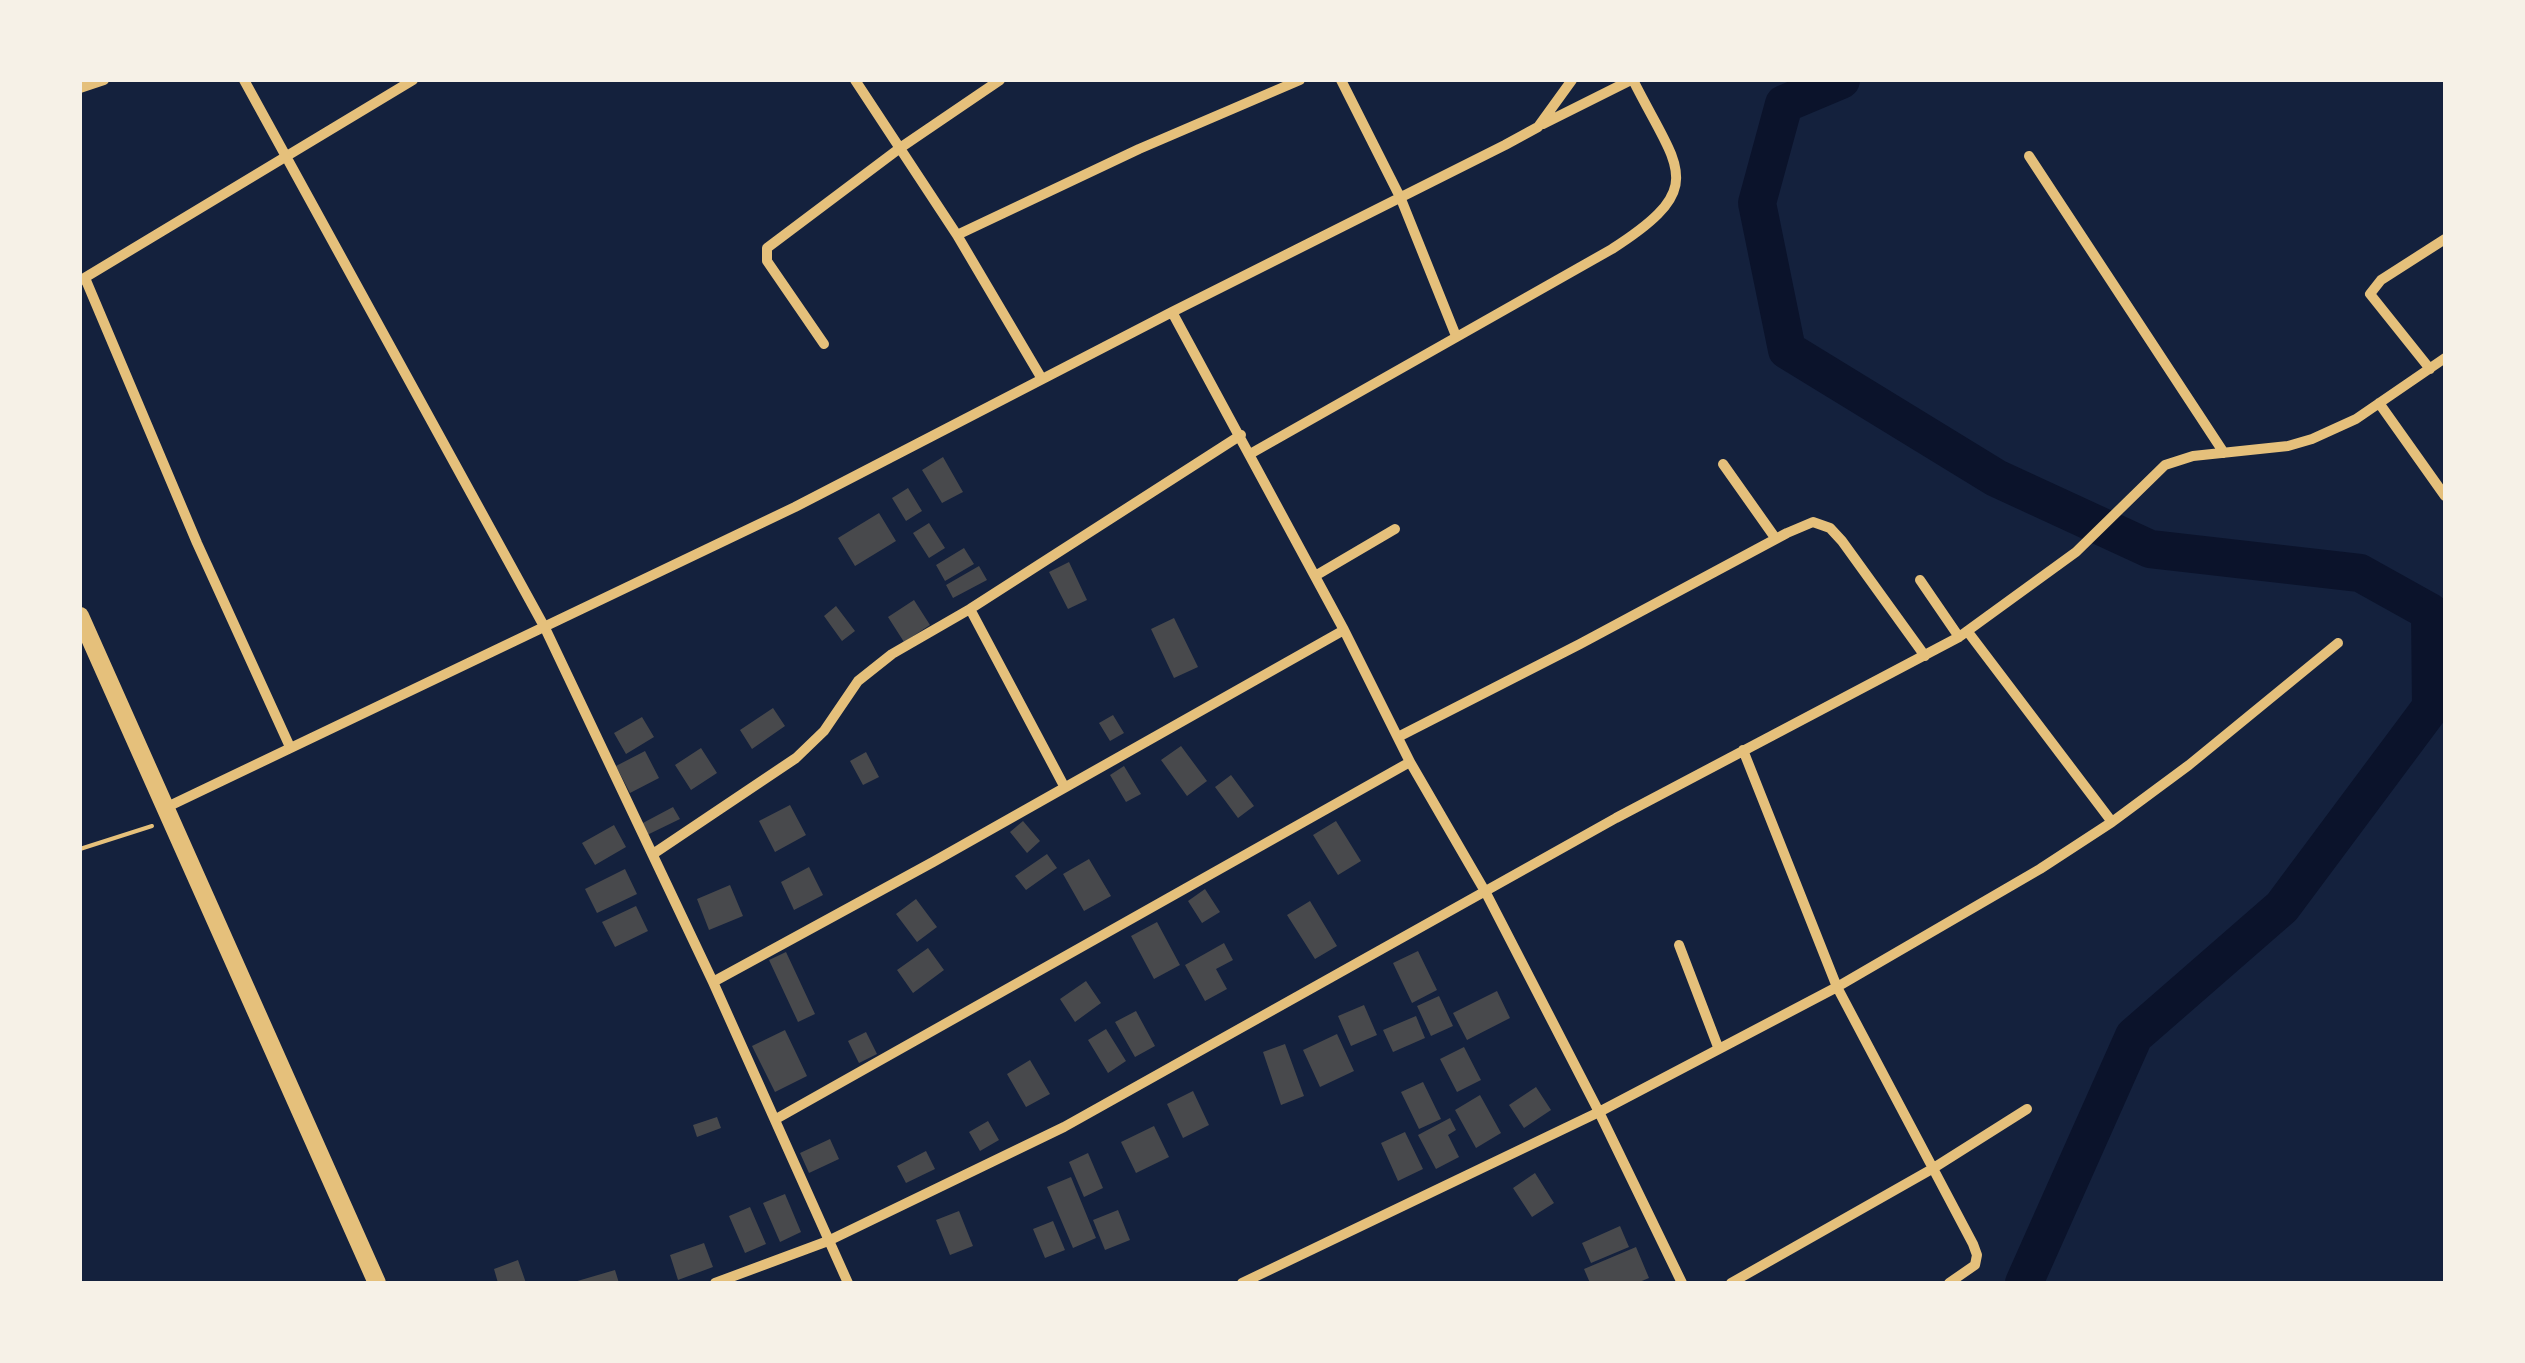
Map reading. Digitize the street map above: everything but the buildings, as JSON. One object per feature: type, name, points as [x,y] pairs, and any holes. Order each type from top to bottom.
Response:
[{"type":"main road","points":[[80,616],[377,1283]]},
{"type":"street","points":[[80,88],[104,80]]},
{"type":"street","points":[[244,80],[544,628],[776,1119],[848,1283]]},
{"type":"street","points":[[290,747],[82,279],[413,80]]},
{"type":"street","points":[[855,80],[957,236],[1042,379]]},
{"type":"street","points":[[824,344],[766,261],[765,251],[776,238],[1000,80]]},
{"type":"street","points":[[957,236],[1139,149],[1300,80]]},
{"type":"street","points":[[1341,80],[1401,199],[1456,336]]},
{"type":"street","points":[[1538,126],[1572,80]]},
{"type":"street","points":[[168,814],[290,747],[796,507],[1628,81],[1676,170],[1678,185],[1671,202],[1649,225],[1250,454]]},
{"type":"street","points":[[2030,156],[2224,453]]},
{"type":"street","points":[[2430,369],[2370,294],[2389,274],[2445,239]]},
{"type":"street","points":[[1172,312],[1344,630],[1410,762],[1486,893],[1600,1112],[1682,1283]]},
{"type":"street","points":[[722,1282],[828,1240],[1064,1127],[1616,818],[1964,634],[2076,552],[2155,472],[2172,461],[2288,446],[2312,439],[2356,419],[2445,358]]},
{"type":"street","points":[[2380,403],[2445,496]]},
{"type":"street","points":[[653,854],[796,758],[824,730],[847,694],[868,672],[1240,435]]},
{"type":"street","points":[[1723,464],[1776,539]]},
{"type":"street","points":[[1398,736],[1776,539],[1818,522],[1830,528],[1925,656]]},
{"type":"street","points":[[1315,576],[1395,530]]},
{"type":"street","points":[[1920,580],[2112,822]]},
{"type":"street","points":[[970,608],[1064,786]]},
{"type":"street","points":[[712,982],[1344,630]]},
{"type":"street","points":[[1242,1283],[1600,1112],[1837,986],[2040,868],[2112,822],[2189,765],[2338,643]]},
{"type":"street","points":[[1743,750],[1837,986],[1977,1255],[1970,1270],[1949,1283]]},
{"type":"street","points":[[776,1119],[1410,762]]},
{"type":"street","points":[[1679,944],[1718,1047]]},
{"type":"street","points":[[1732,1283],[1932,1169],[2027,1109]]},
{"type":"path","points":[[80,849],[168,814]]},
{"type":"waterway","points":[[1841,80],[1784,104],[1757,203],[1787,350],[1996,478],[2150,549],[2360,573],[2430,612],[2431,707],[2282,907],[2134,1036],[2024,1283]]}]
